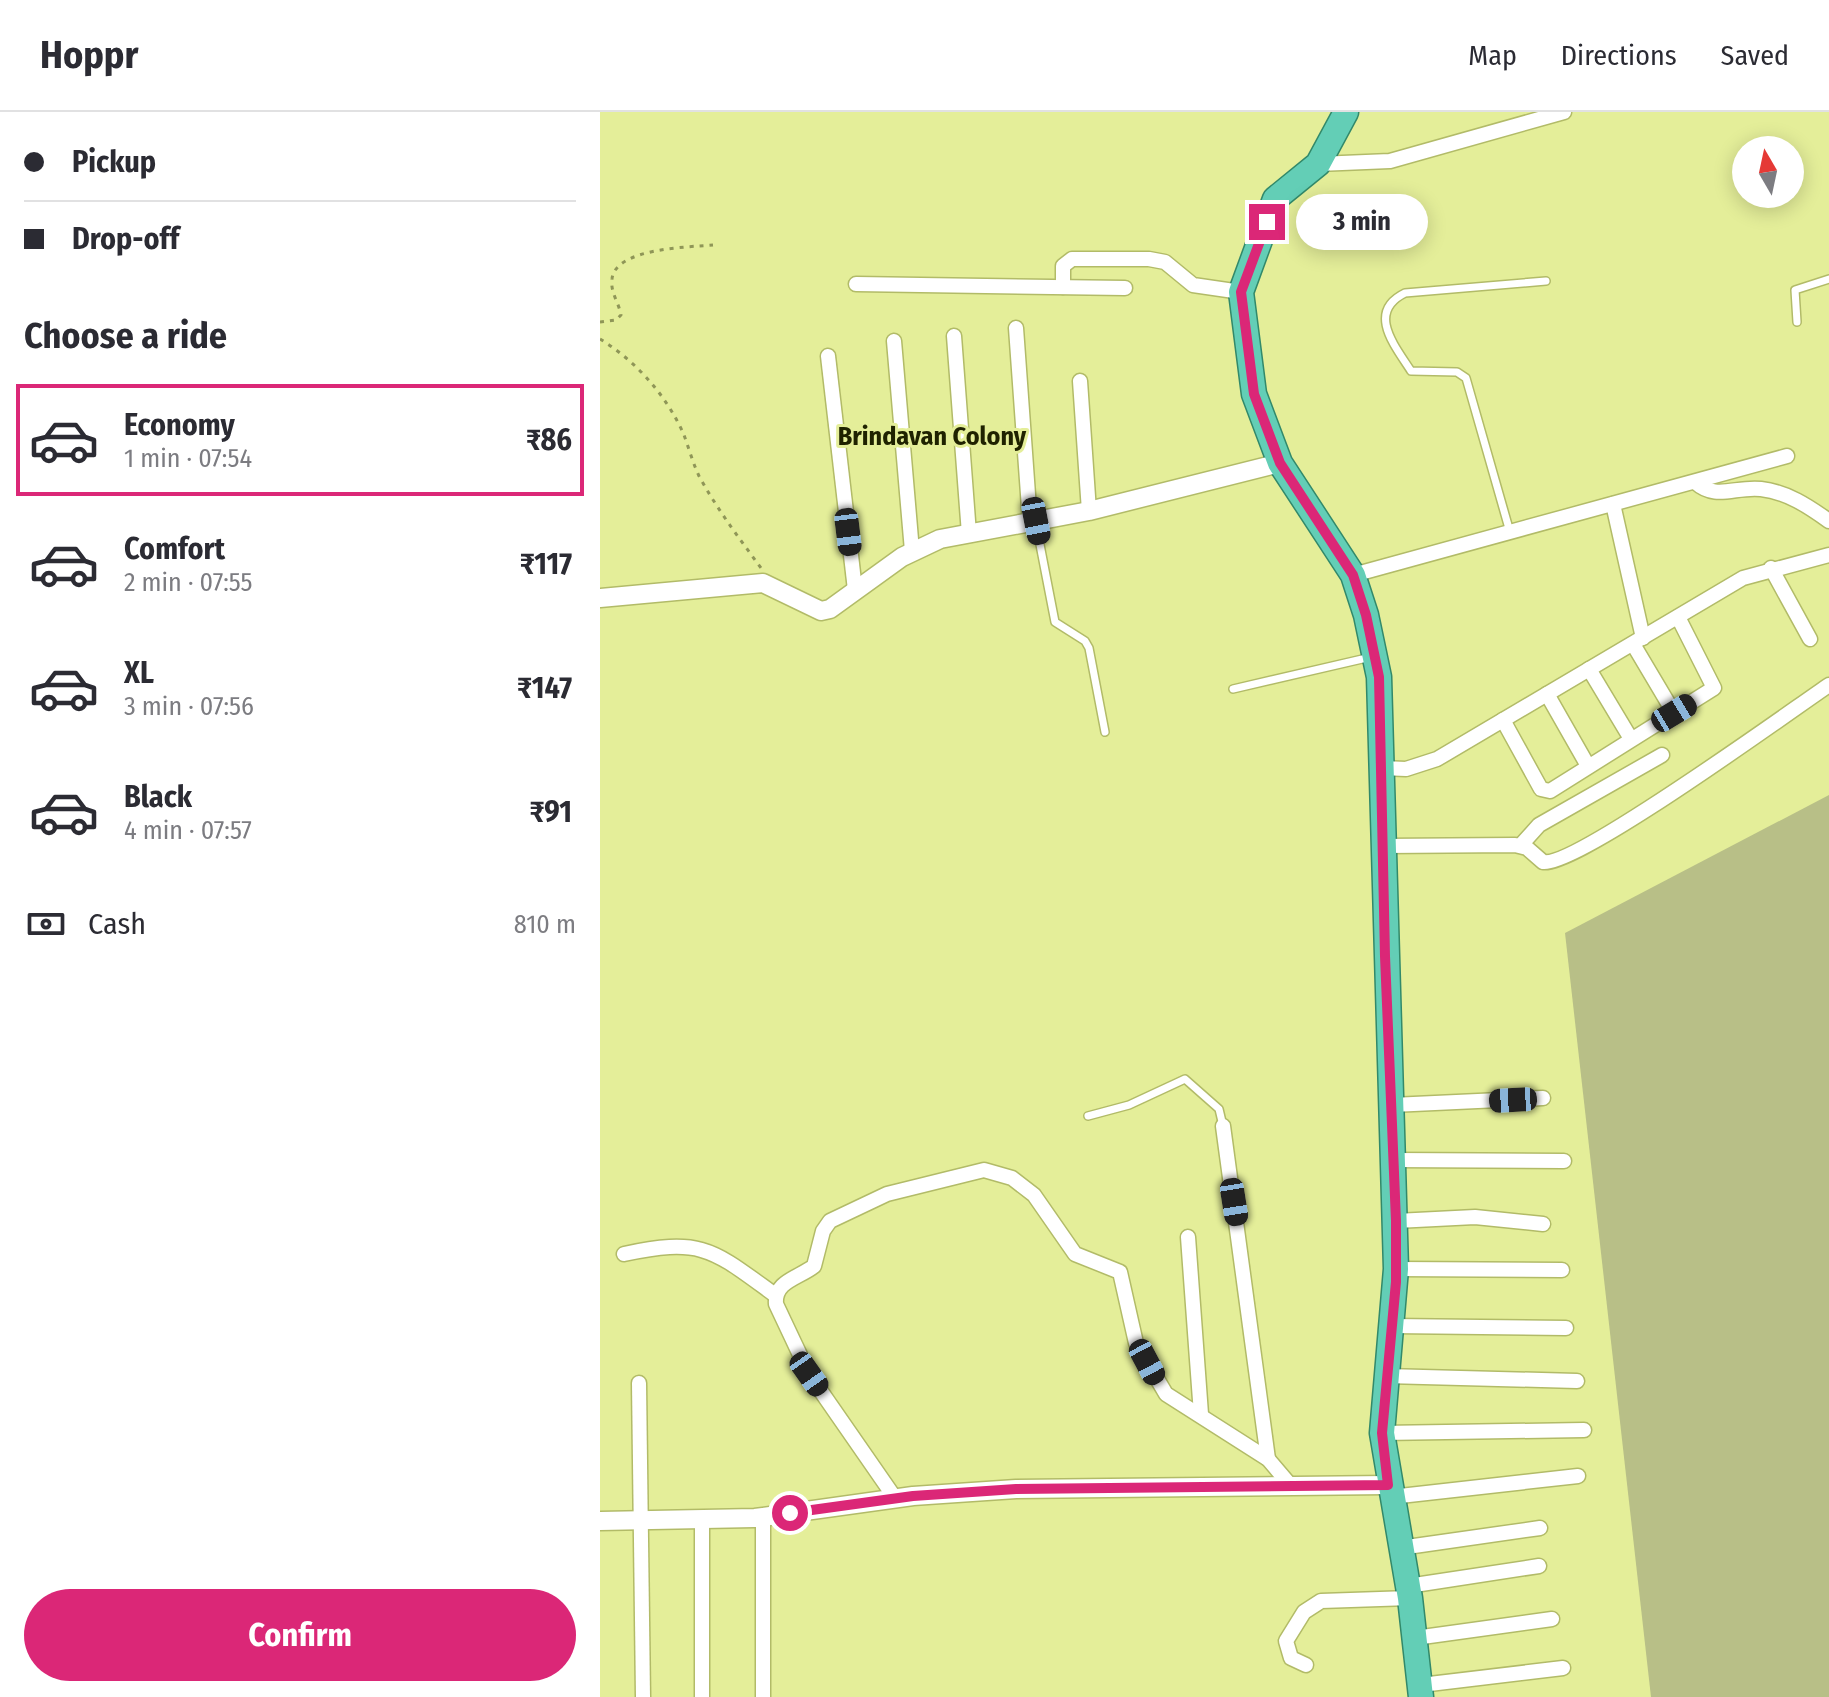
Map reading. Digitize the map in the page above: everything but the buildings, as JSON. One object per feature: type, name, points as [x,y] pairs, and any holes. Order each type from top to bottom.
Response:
[{"type":"highway","points":[[1346,112],[1318,164],[1275,199],[1241,292],[1254,394],[1280,463],[1353,575],[1379,677],[1396,1221],[1396,1269],[1382,1433],[1389,1491],[1409,1592],[1421,1691]]},
{"type":"street","points":[[1318,164],[1369,165],[1390,161],[1564,112]]},
{"type":"street","points":[[1063,287],[1063,266],[1068,261],[1149,259],[1165,262],[1193,285],[1241,292]]},
{"type":"street","points":[[856,284],[1125,288]]},
{"type":"street","points":[[1016,328],[1033,521]]},
{"type":"street","points":[[954,336],[969,534]]},
{"type":"street","points":[[894,341],[912,551]]},
{"type":"street","points":[[828,356],[855,590]]},
{"type":"street","points":[[1080,381],[1089,511]]},
{"type":"street","points":[[1353,575],[1787,456]]},
{"type":"street","points":[[600,598],[748,582],[775,587],[821,611],[830,609],[912,551],[940,539],[1089,511],[1280,463]]},
{"type":"street","points":[[1695,482],[1714,494],[1757,488],[1774,491],[1791,497],[1829,521]]},
{"type":"street","points":[[1613,504],[1638,641],[1674,713]]},
{"type":"street","points":[[1382,768],[1421,766],[1743,578],[1771,568],[1828,557]]},
{"type":"street","points":[[1771,568],[1810,639]]},
{"type":"street","points":[[1503,720],[1541,789],[1550,791],[1715,686],[1678,617]]},
{"type":"street","points":[[1589,669],[1631,739]]},
{"type":"street","points":[[1384,846],[1521,845],[1543,862],[1556,861],[1607,834],[1829,685]]},
{"type":"street","points":[[1547,694],[1588,766]]},
{"type":"street","points":[[1521,845],[1539,825],[1662,755]]},
{"type":"street","points":[[1392,1105],[1543,1098]]},
{"type":"street","points":[[1223,1126],[1268,1459]]},
{"type":"street","points":[[1394,1160],[1564,1161]]},
{"type":"street","points":[[895,1498],[809,1374],[776,1304],[775,1295],[782,1284],[814,1266],[823,1231],[830,1221],[887,1194],[972,1172],[995,1172],[1012,1178],[1034,1195],[1075,1254],[1120,1272],[1136,1343],[1157,1382],[1172,1400],[1201,1414],[1268,1459],[1291,1486]]},
{"type":"street","points":[[1396,1221],[1475,1217],[1543,1224]]},
{"type":"street","points":[[1188,1237],[1201,1414]]},
{"type":"street","points":[[624,1254],[699,1247],[727,1261],[775,1295]]},
{"type":"street","points":[[1396,1269],[1562,1270]]},
{"type":"street","points":[[1392,1326],[1566,1328]]},
{"type":"street","points":[[1386,1376],[1577,1381]]},
{"type":"street","points":[[639,1383],[643,1697]]},
{"type":"street","points":[[1382,1433],[1584,1430]]},
{"type":"street","points":[[600,1521],[763,1517],[895,1498],[1016,1489],[1291,1486],[1389,1491],[1578,1476]]},
{"type":"street","points":[[763,1517],[763,1697]]},
{"type":"street","points":[[702,1519],[702,1697]]},
{"type":"street","points":[[1400,1548],[1540,1528]]},
{"type":"street","points":[[1306,1665],[1291,1658],[1286,1641],[1312,1604],[1409,1592],[1539,1566]]},
{"type":"street","points":[[1415,1638],[1552,1619]]},
{"type":"street","points":[[1421,1691],[1563,1668]]},
{"type":"lane","points":[[1797,322],[1795,290],[1829,279]]},
{"type":"lane","points":[[1510,532],[1466,378],[1457,372],[1411,371],[1386,332],[1384,316],[1394,298],[1405,293],[1546,281]]},
{"type":"lane","points":[[1033,521],[1055,622],[1085,641],[1089,648],[1105,732]]},
{"type":"lane","points":[[1233,689],[1375,656]]},
{"type":"lane","points":[[1088,1116],[1129,1105],[1185,1079],[1219,1109],[1223,1126]]},
{"type":"path","points":[[600,322],[616,320],[621,315],[611,282],[616,268],[624,261],[639,255],[713,245]]},
{"type":"path","points":[[600,339],[634,363],[661,399],[682,432],[698,473],[719,511],[775,587]]},
{"type":"green space","points":[[1829,795],[1829,1697],[1651,1697],[1565,933]]},
{"type":"district","name":"Brindavan Colony","points":[[932,436]]},
{"type":"route","points":[[790,1513],[913,1496],[1016,1489],[1388,1485],[1382,1433],[1396,1282],[1396,1221],[1385,956],[1379,677],[1366,615],[1353,575],[1280,463],[1254,394],[1241,292],[1267,222]]}]
